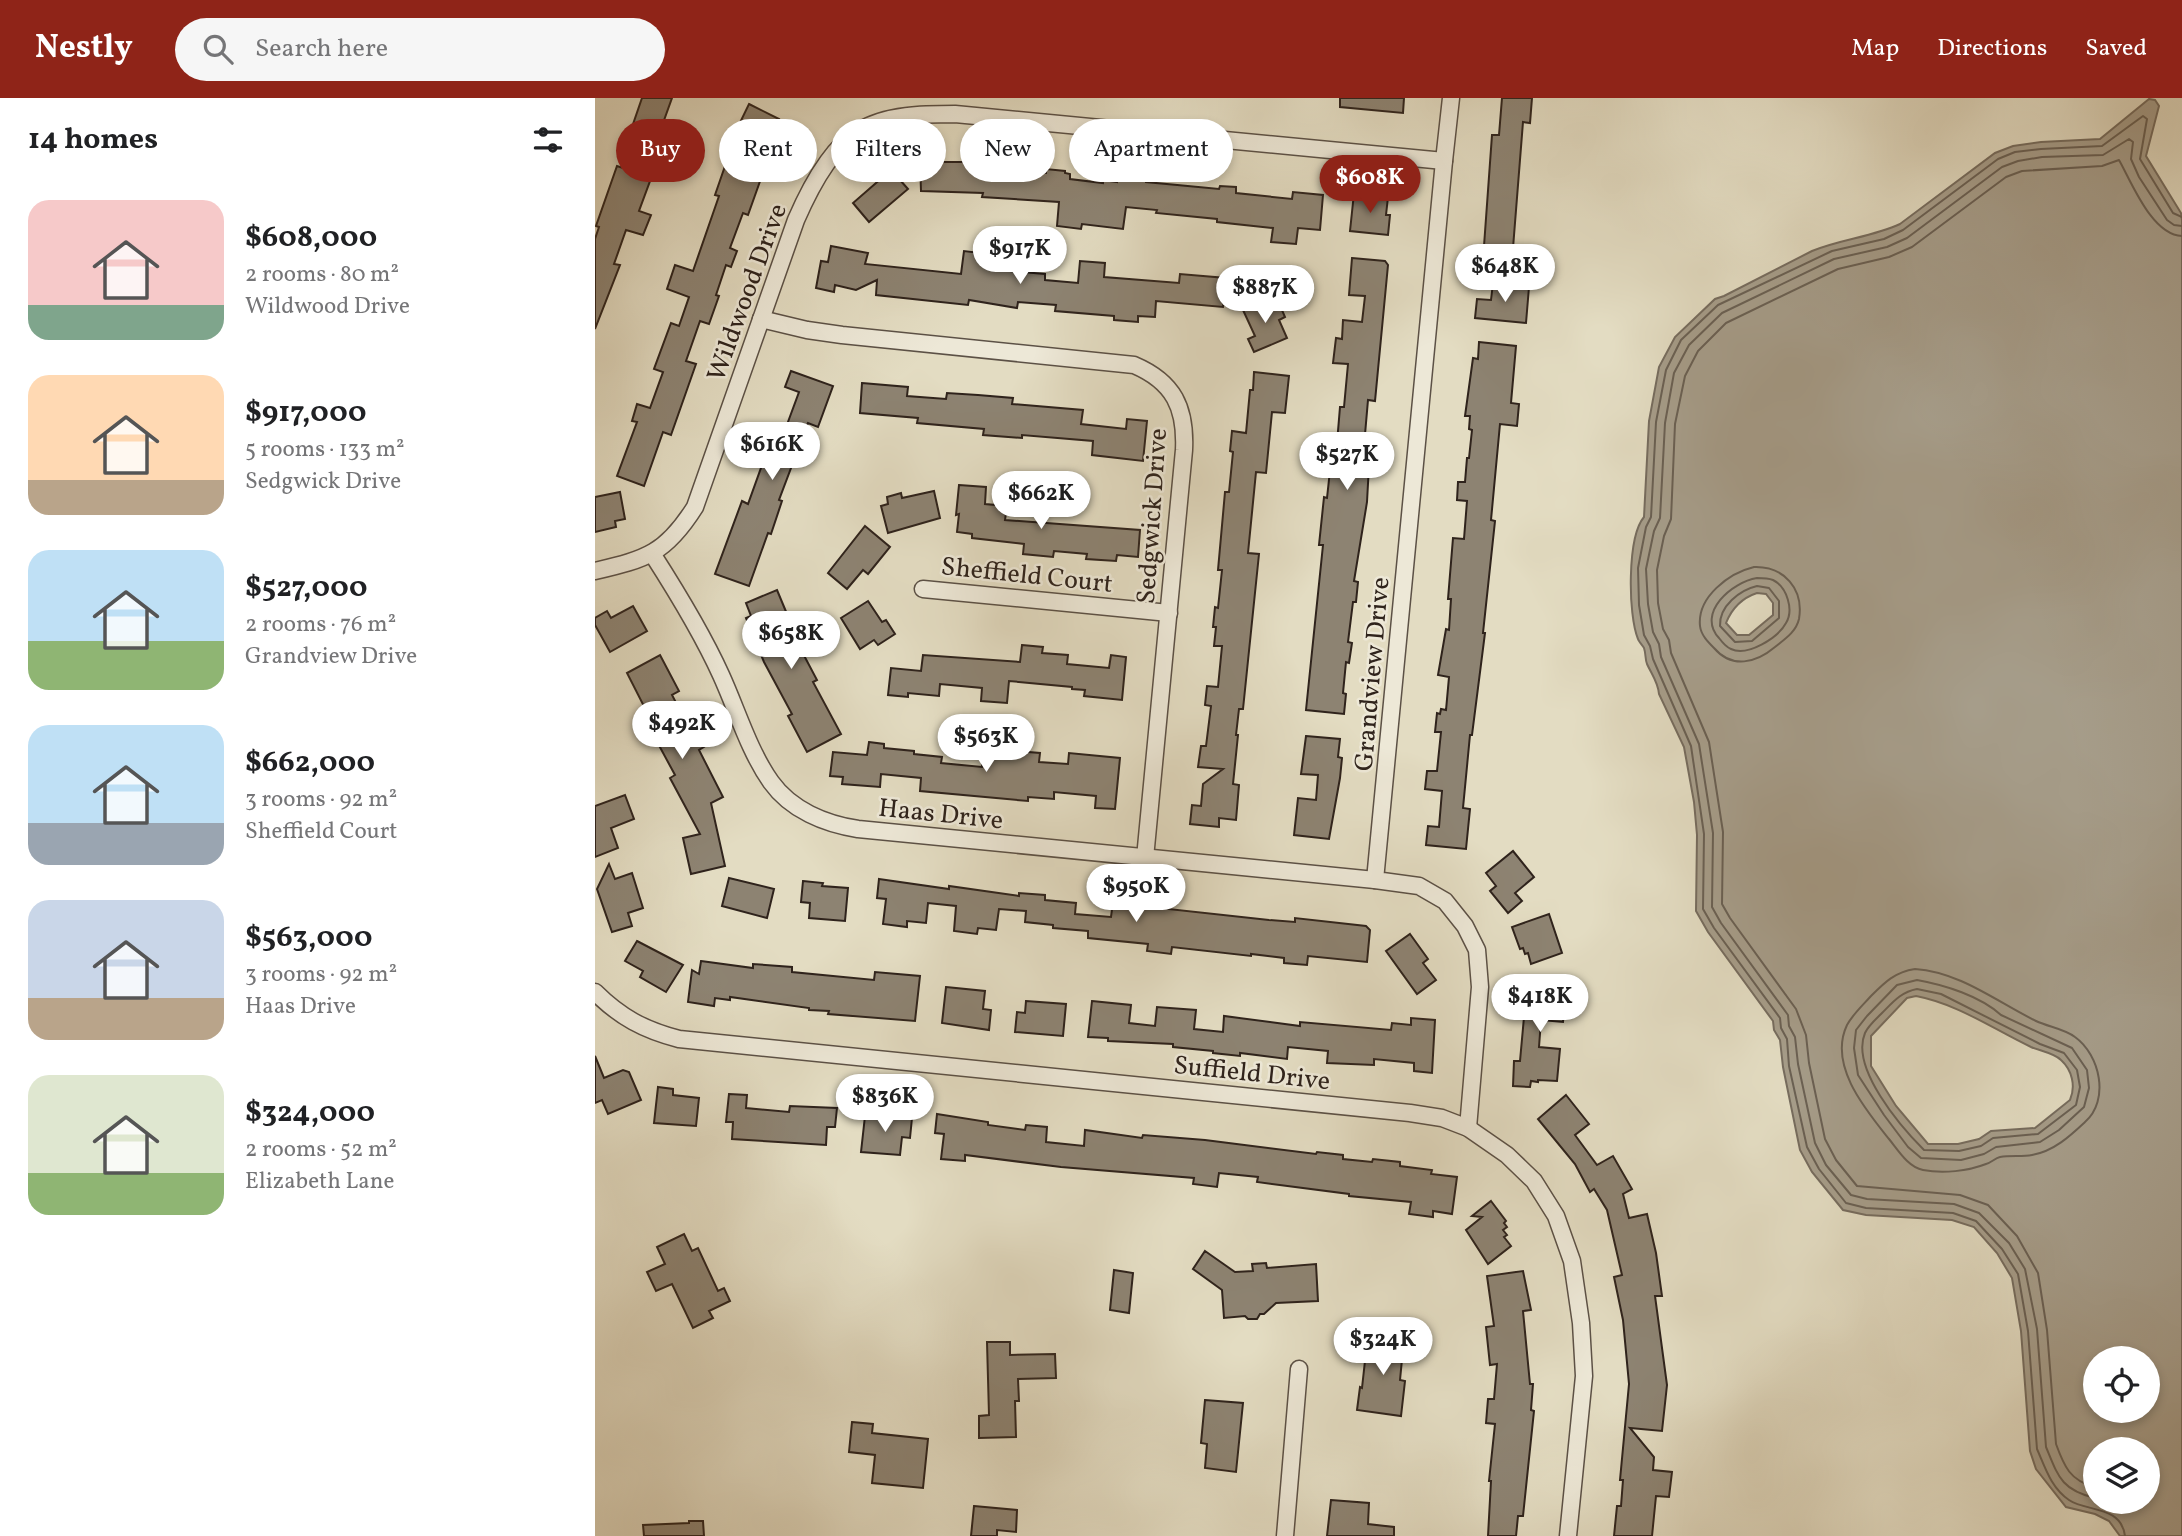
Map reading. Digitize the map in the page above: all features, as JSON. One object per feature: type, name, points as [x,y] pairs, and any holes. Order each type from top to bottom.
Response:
[{"type":"street","points":[[1444,161],[1451,98]]},
{"type":"street","name":"Wildwood Drive","points":[[595,572],[653,555],[679,532],[695,507],[808,193],[839,149],[858,131],[907,117],[955,114],[1444,161]]},
{"type":"street","name":"Grandview Drive","points":[[1375,880],[1444,161]]},
{"type":"street","name":"Sedgwick Drive","points":[[761,319],[807,330],[863,338],[1119,362],[1134,365],[1157,377],[1177,398],[1185,432],[1145,858]]},
{"type":"street","name":"Haas Drive","points":[[653,555],[690,613],[715,662],[756,756],[772,783],[802,810],[828,822],[858,829],[1375,880]]},
{"type":"street","name":"Sheffield Court","points":[[923,589],[1169,613]]},
{"type":"street","points":[[1375,880],[1419,886],[1445,901],[1465,926],[1478,950],[1480,987],[1468,1128]]},
{"type":"street","name":"Suffield Drive","points":[[595,992],[624,1017],[651,1032],[679,1039],[1411,1113],[1442,1118],[1468,1128],[1507,1155],[1534,1181],[1556,1216],[1572,1261],[1581,1323],[1584,1376],[1568,1536]]},
{"type":"street","points":[[1285,1536],[1299,1369]]},
{"type":"water","points":[[2149,99],[2155,100],[2159,106],[2146,156],[2181,213],[2182,220],[2182,1536],[2120,1536],[2109,1521],[2095,1514],[2160,1514],[2160,1437],[2083,1437],[2083,1511],[2066,1507],[2036,1469],[2030,1451],[2021,1331],[2012,1278],[1997,1253],[1974,1227],[1952,1220],[1866,1215],[1843,1210],[1812,1172],[1800,1150],[1780,1040],[1774,1030],[1773,1021],[1708,932],[1696,911],[1697,835],[1684,747],[1646,662],[1632,613],[1632,558],[1638,527],[1644,517],[1649,421],[1659,367],[1675,337],[1715,299],[1812,251],[1900,224],[1995,153],[2013,146],[2100,139]],"holes":[[[1757,593],[1766,594],[1773,603],[1773,615],[1749,635],[1737,635],[1726,623],[1738,604]],[[1916,996],[1946,1005],[2058,1058],[2068,1068],[2072,1079],[2070,1100],[2035,1128],[1991,1131],[1979,1139],[1958,1144],[1928,1144],[1896,1106],[1871,1066],[1871,1036],[1907,998]]]},
{"type":"building","points":[[642,98],[672,98],[664,119],[635,119]]},
{"type":"building","points":[[1340,98],[1404,98],[1403,113],[1340,107]]},
{"type":"building","points":[[1502,98],[1532,98],[1530,123],[1523,122],[1513,248],[1484,246],[1492,135],[1499,135]]},
{"type":"building","points":[[749,104],[779,119],[742,119]]},
{"type":"building","points":[[946,162],[960,162],[960,182],[1055,182],[1055,170],[1069,174],[1069,182],[1146,182],[1219,189],[1220,186],[1236,187],[1236,193],[1292,199],[1293,192],[1323,195],[1320,230],[1298,228],[1296,244],[1271,242],[1273,228],[1126,207],[1123,229],[1082,224],[1081,229],[1057,226],[1059,202],[982,197],[983,193],[921,191],[921,182],[946,182]]},
{"type":"building","points":[[616,169],[616,182],[650,182],[639,211],[651,215],[643,235],[626,230],[614,264],[620,265],[595,329],[595,239],[599,227],[596,226]]},
{"type":"building","points":[[719,182],[760,182],[748,215],[743,213],[730,248],[737,251],[731,267],[726,265],[709,324],[700,321],[686,361],[696,364],[671,435],[663,432],[644,486],[617,476],[637,422],[632,421],[637,404],[650,408],[663,372],[654,369],[671,323],[679,326],[689,297],[667,289],[675,265],[693,271],[719,196],[715,195]]},
{"type":"building","points":[[877,182],[902,182],[908,189],[869,222],[853,203]]},
{"type":"building","points":[[1354,193],[1388,197],[1388,235],[1350,231]]},
{"type":"building","points":[[831,246],[868,253],[865,264],[961,274],[964,251],[989,254],[987,269],[1045,274],[1045,280],[1078,283],[1080,261],[1105,263],[1104,277],[1179,283],[1180,274],[1226,278],[1223,307],[1156,301],[1155,317],[1138,316],[1138,322],[1114,320],[1114,316],[1055,311],[1056,305],[1018,302],[1017,308],[969,300],[968,305],[876,295],[877,280],[856,290],[835,285],[834,292],[816,288],[821,261],[828,262]]},
{"type":"building","points":[[1352,258],[1385,261],[1388,265],[1375,401],[1368,400],[1364,446],[1367,447],[1365,465],[1369,465],[1367,502],[1354,581],[1358,582],[1348,642],[1352,643],[1349,663],[1346,662],[1344,714],[1306,710],[1323,545],[1319,545],[1324,497],[1327,498],[1333,443],[1337,443],[1340,407],[1344,407],[1348,364],[1333,363],[1336,338],[1342,339],[1343,320],[1362,322],[1365,296],[1349,295]]},
{"type":"building","points":[[1493,283],[1529,287],[1526,323],[1475,318],[1477,299],[1491,300]]},
{"type":"building","points":[[1270,299],[1273,306],[1279,303],[1285,317],[1279,320],[1287,338],[1254,352],[1248,339],[1255,336],[1243,310]]},
{"type":"building","points":[[1479,342],[1516,346],[1511,403],[1519,404],[1517,426],[1500,424],[1491,520],[1495,521],[1485,633],[1470,735],[1463,808],[1470,809],[1466,849],[1426,845],[1428,826],[1439,827],[1442,791],[1425,789],[1427,771],[1437,771],[1441,732],[1435,732],[1437,713],[1440,714],[1441,709],[1446,710],[1449,677],[1438,675],[1446,629],[1449,630],[1451,599],[1448,599],[1453,538],[1464,539],[1467,501],[1457,500],[1458,482],[1465,482],[1469,458],[1472,430],[1469,429],[1470,416],[1465,416],[1473,358],[1478,359]]},
{"type":"building","points":[[791,371],[833,386],[818,427],[808,423],[779,500],[782,501],[771,534],[768,533],[749,586],[715,574],[742,501],[748,504],[776,426],[785,430],[799,392],[785,387]]},
{"type":"building","points":[[1254,372],[1289,376],[1285,413],[1272,412],[1266,473],[1256,472],[1248,553],[1259,554],[1243,709],[1239,709],[1236,735],[1233,784],[1239,785],[1236,820],[1219,818],[1219,827],[1190,824],[1192,805],[1201,806],[1203,784],[1223,769],[1198,767],[1201,746],[1206,746],[1211,706],[1205,705],[1207,686],[1218,687],[1222,646],[1214,646],[1216,627],[1213,627],[1222,570],[1218,570],[1225,492],[1229,492],[1232,431],[1246,433]]},
{"type":"building","points":[[862,383],[908,387],[907,396],[946,399],[947,393],[978,395],[1013,398],[1012,404],[1083,410],[1081,424],[1126,429],[1127,419],[1147,421],[1143,461],[1092,455],[1093,441],[1022,435],[1022,438],[983,435],[984,429],[917,423],[918,418],[860,413]]},
{"type":"building","points":[[959,485],[986,487],[985,504],[1007,506],[1005,520],[1140,530],[1138,557],[1117,555],[1116,561],[1086,559],[1087,554],[1054,551],[1053,557],[1023,554],[1024,544],[972,538],[972,534],[957,532]]},
{"type":"building","points":[[934,491],[940,518],[888,533],[881,506],[888,504],[887,497],[901,493],[902,498]]},
{"type":"building","points":[[620,492],[625,519],[615,521],[616,527],[595,532],[595,497]]},
{"type":"building","points":[[865,526],[890,547],[868,574],[863,570],[847,589],[828,573]]},
{"type":"building","points":[[777,590],[792,626],[789,627],[817,680],[813,682],[841,734],[807,752],[788,716],[792,714],[764,662],[746,618],[751,616],[746,603]]},
{"type":"building","points":[[868,601],[882,622],[886,620],[895,634],[878,645],[874,640],[860,649],[841,618]]},
{"type":"building","points":[[633,606],[647,631],[610,652],[595,625],[595,618],[607,611],[611,618]]},
{"type":"building","points":[[1022,645],[1043,647],[1042,653],[1068,655],[1067,664],[1109,668],[1111,655],[1126,657],[1122,700],[1084,696],[1085,690],[1072,687],[1009,681],[1007,703],[981,701],[982,688],[940,684],[939,696],[908,693],[908,697],[888,695],[891,668],[921,671],[923,655],[1020,662]]},
{"type":"building","points":[[660,655],[679,691],[672,695],[687,724],[691,722],[704,747],[699,750],[723,797],[711,803],[725,866],[691,874],[683,838],[700,834],[670,778],[675,775],[648,725],[652,722],[627,673]]},
{"type":"building","points":[[1306,736],[1340,739],[1340,778],[1329,839],[1294,835],[1298,798],[1316,800],[1318,775],[1301,774]]},
{"type":"building","points":[[869,742],[884,744],[884,748],[942,757],[941,763],[982,767],[983,754],[1015,758],[1016,751],[1040,753],[1039,762],[1068,764],[1069,753],[1120,758],[1115,809],[1095,808],[1096,796],[1054,792],[1054,799],[1028,797],[1028,801],[920,791],[921,778],[881,774],[880,787],[842,784],[843,777],[830,776],[833,752],[867,755]]},
{"type":"building","points":[[625,795],[634,819],[611,828],[618,848],[595,857],[595,806]]},
{"type":"building","points":[[1513,851],[1534,877],[1515,893],[1522,901],[1508,913],[1490,891],[1496,886],[1486,873]]},
{"type":"building","points":[[609,864],[615,879],[632,873],[643,908],[628,913],[632,926],[612,932],[597,889]]},
{"type":"building","points":[[729,878],[774,889],[767,918],[722,906]]},
{"type":"building","points":[[879,879],[1019,896],[1019,893],[1045,895],[1045,900],[1076,903],[1075,914],[1111,917],[1113,902],[1269,920],[1295,922],[1295,918],[1366,926],[1370,930],[1367,962],[1308,956],[1307,965],[1284,963],[1284,958],[1172,947],[1171,954],[1147,951],[1148,944],[1088,938],[1088,931],[1025,922],[1026,911],[999,909],[996,930],[978,928],[977,934],[954,931],[956,906],[928,903],[926,923],[907,921],[907,927],[883,924],[886,899],[877,898]]},
{"type":"building","points":[[803,881],[848,888],[845,921],[809,918],[810,903],[801,902]]},
{"type":"building","points":[[1549,914],[1562,953],[1531,964],[1528,953],[1525,954],[1523,948],[1520,949],[1512,927]]},
{"type":"building","points":[[1410,934],[1428,959],[1423,963],[1436,980],[1417,994],[1386,951]]},
{"type":"building","points":[[637,941],[683,965],[666,992],[640,977],[643,971],[625,961]]},
{"type":"building","points":[[701,961],[753,968],[753,964],[792,967],[792,972],[874,980],[875,972],[920,976],[915,1021],[828,1014],[829,1011],[730,997],[730,1000],[715,998],[714,1006],[688,1002],[692,970],[699,974]]},
{"type":"building","points":[[1535,979],[1564,982],[1563,991],[1566,991],[1563,1022],[1541,1020],[1539,1047],[1560,1049],[1557,1081],[1538,1080],[1531,1081],[1530,1087],[1513,1086],[1514,1061],[1520,1061],[1526,995],[1533,996]]},
{"type":"building","points":[[946,987],[985,991],[983,1009],[991,1010],[989,1030],[942,1023]]},
{"type":"building","points":[[1026,1001],[1066,1004],[1063,1036],[1015,1032],[1017,1012],[1025,1013]]},
{"type":"building","points":[[1092,1001],[1131,1005],[1129,1023],[1155,1026],[1157,1007],[1196,1010],[1194,1029],[1223,1032],[1224,1016],[1300,1026],[1300,1022],[1391,1030],[1392,1023],[1411,1025],[1411,1018],[1435,1020],[1432,1073],[1414,1071],[1414,1063],[1374,1059],[1374,1065],[1327,1063],[1328,1051],[1288,1047],[1287,1059],[1240,1053],[1240,1056],[1213,1053],[1173,1047],[1173,1044],[1108,1041],[1108,1038],[1088,1037]]},
{"type":"building","points":[[595,1056],[604,1078],[623,1070],[629,1072],[641,1100],[608,1114],[602,1100],[595,1103]]},
{"type":"building","points":[[658,1087],[673,1089],[673,1095],[699,1098],[696,1126],[654,1123]]},
{"type":"building","points":[[729,1094],[747,1095],[746,1108],[789,1112],[790,1106],[837,1108],[835,1127],[827,1127],[826,1145],[732,1139],[733,1122],[726,1122]]},
{"type":"building","points":[[1566,1095],[1589,1124],[1575,1135],[1597,1165],[1613,1156],[1632,1189],[1623,1194],[1629,1218],[1647,1214],[1656,1253],[1662,1296],[1655,1296],[1667,1385],[1662,1431],[1630,1428],[1654,1457],[1653,1470],[1672,1472],[1669,1497],[1656,1496],[1652,1536],[1614,1536],[1617,1506],[1621,1506],[1623,1480],[1620,1480],[1629,1384],[1623,1320],[1614,1277],[1622,1275],[1607,1210],[1594,1189],[1590,1192],[1575,1164],[1538,1119]]},
{"type":"building","points":[[937,1114],[1025,1130],[1026,1125],[1047,1127],[1046,1142],[1084,1146],[1085,1130],[1142,1138],[1143,1135],[1317,1152],[1343,1155],[1343,1159],[1372,1162],[1373,1159],[1400,1162],[1400,1166],[1432,1170],[1431,1174],[1457,1177],[1452,1214],[1433,1211],[1433,1217],[1409,1214],[1411,1202],[1257,1182],[1258,1177],[1219,1173],[1217,1187],[1193,1184],[1194,1178],[1061,1167],[965,1155],[965,1161],[941,1159],[944,1134],[935,1133]]},
{"type":"building","points":[[865,1116],[912,1118],[910,1138],[902,1137],[900,1155],[861,1152]]},
{"type":"building","points":[[1491,1201],[1506,1221],[1504,1223],[1507,1227],[1503,1230],[1507,1235],[1504,1237],[1511,1246],[1488,1264],[1466,1230],[1482,1217],[1472,1216]]},
{"type":"building","points":[[684,1234],[692,1251],[698,1248],[718,1291],[724,1288],[730,1301],[709,1311],[713,1318],[693,1328],[672,1284],[656,1291],[647,1272],[665,1264],[657,1247]]},
{"type":"building","points":[[1205,1251],[1235,1272],[1253,1271],[1252,1264],[1266,1263],[1267,1268],[1316,1264],[1318,1301],[1276,1303],[1257,1319],[1248,1319],[1245,1316],[1224,1318],[1222,1290],[1193,1269]]},
{"type":"building","points":[[1114,1270],[1133,1273],[1129,1313],[1110,1310]]},
{"type":"building","points":[[1523,1271],[1531,1310],[1523,1311],[1530,1384],[1533,1384],[1531,1410],[1534,1411],[1523,1516],[1518,1516],[1516,1536],[1488,1536],[1489,1481],[1495,1424],[1486,1423],[1488,1399],[1494,1399],[1497,1364],[1490,1365],[1486,1327],[1494,1326],[1487,1276]]},
{"type":"building","points":[[1368,1334],[1404,1339],[1400,1380],[1405,1381],[1401,1416],[1357,1410]]},
{"type":"building","points":[[987,1342],[1010,1342],[1010,1355],[1055,1354],[1056,1378],[1018,1379],[1019,1401],[1015,1401],[1016,1437],[979,1438],[979,1416],[989,1415]]},
{"type":"building","points":[[1205,1400],[1243,1403],[1236,1472],[1205,1468],[1207,1444],[1201,1443]]},
{"type":"building","points":[[852,1422],[873,1424],[872,1433],[928,1439],[923,1488],[872,1483],[875,1455],[849,1452]]},
{"type":"building","points":[[1331,1500],[1369,1503],[1368,1524],[1394,1527],[1394,1536],[1327,1536]]},
{"type":"building","points":[[974,1506],[1017,1510],[1016,1532],[997,1530],[997,1536],[971,1536]]},
{"type":"building","points":[[703,1521],[704,1536],[644,1536],[643,1525]]}]
